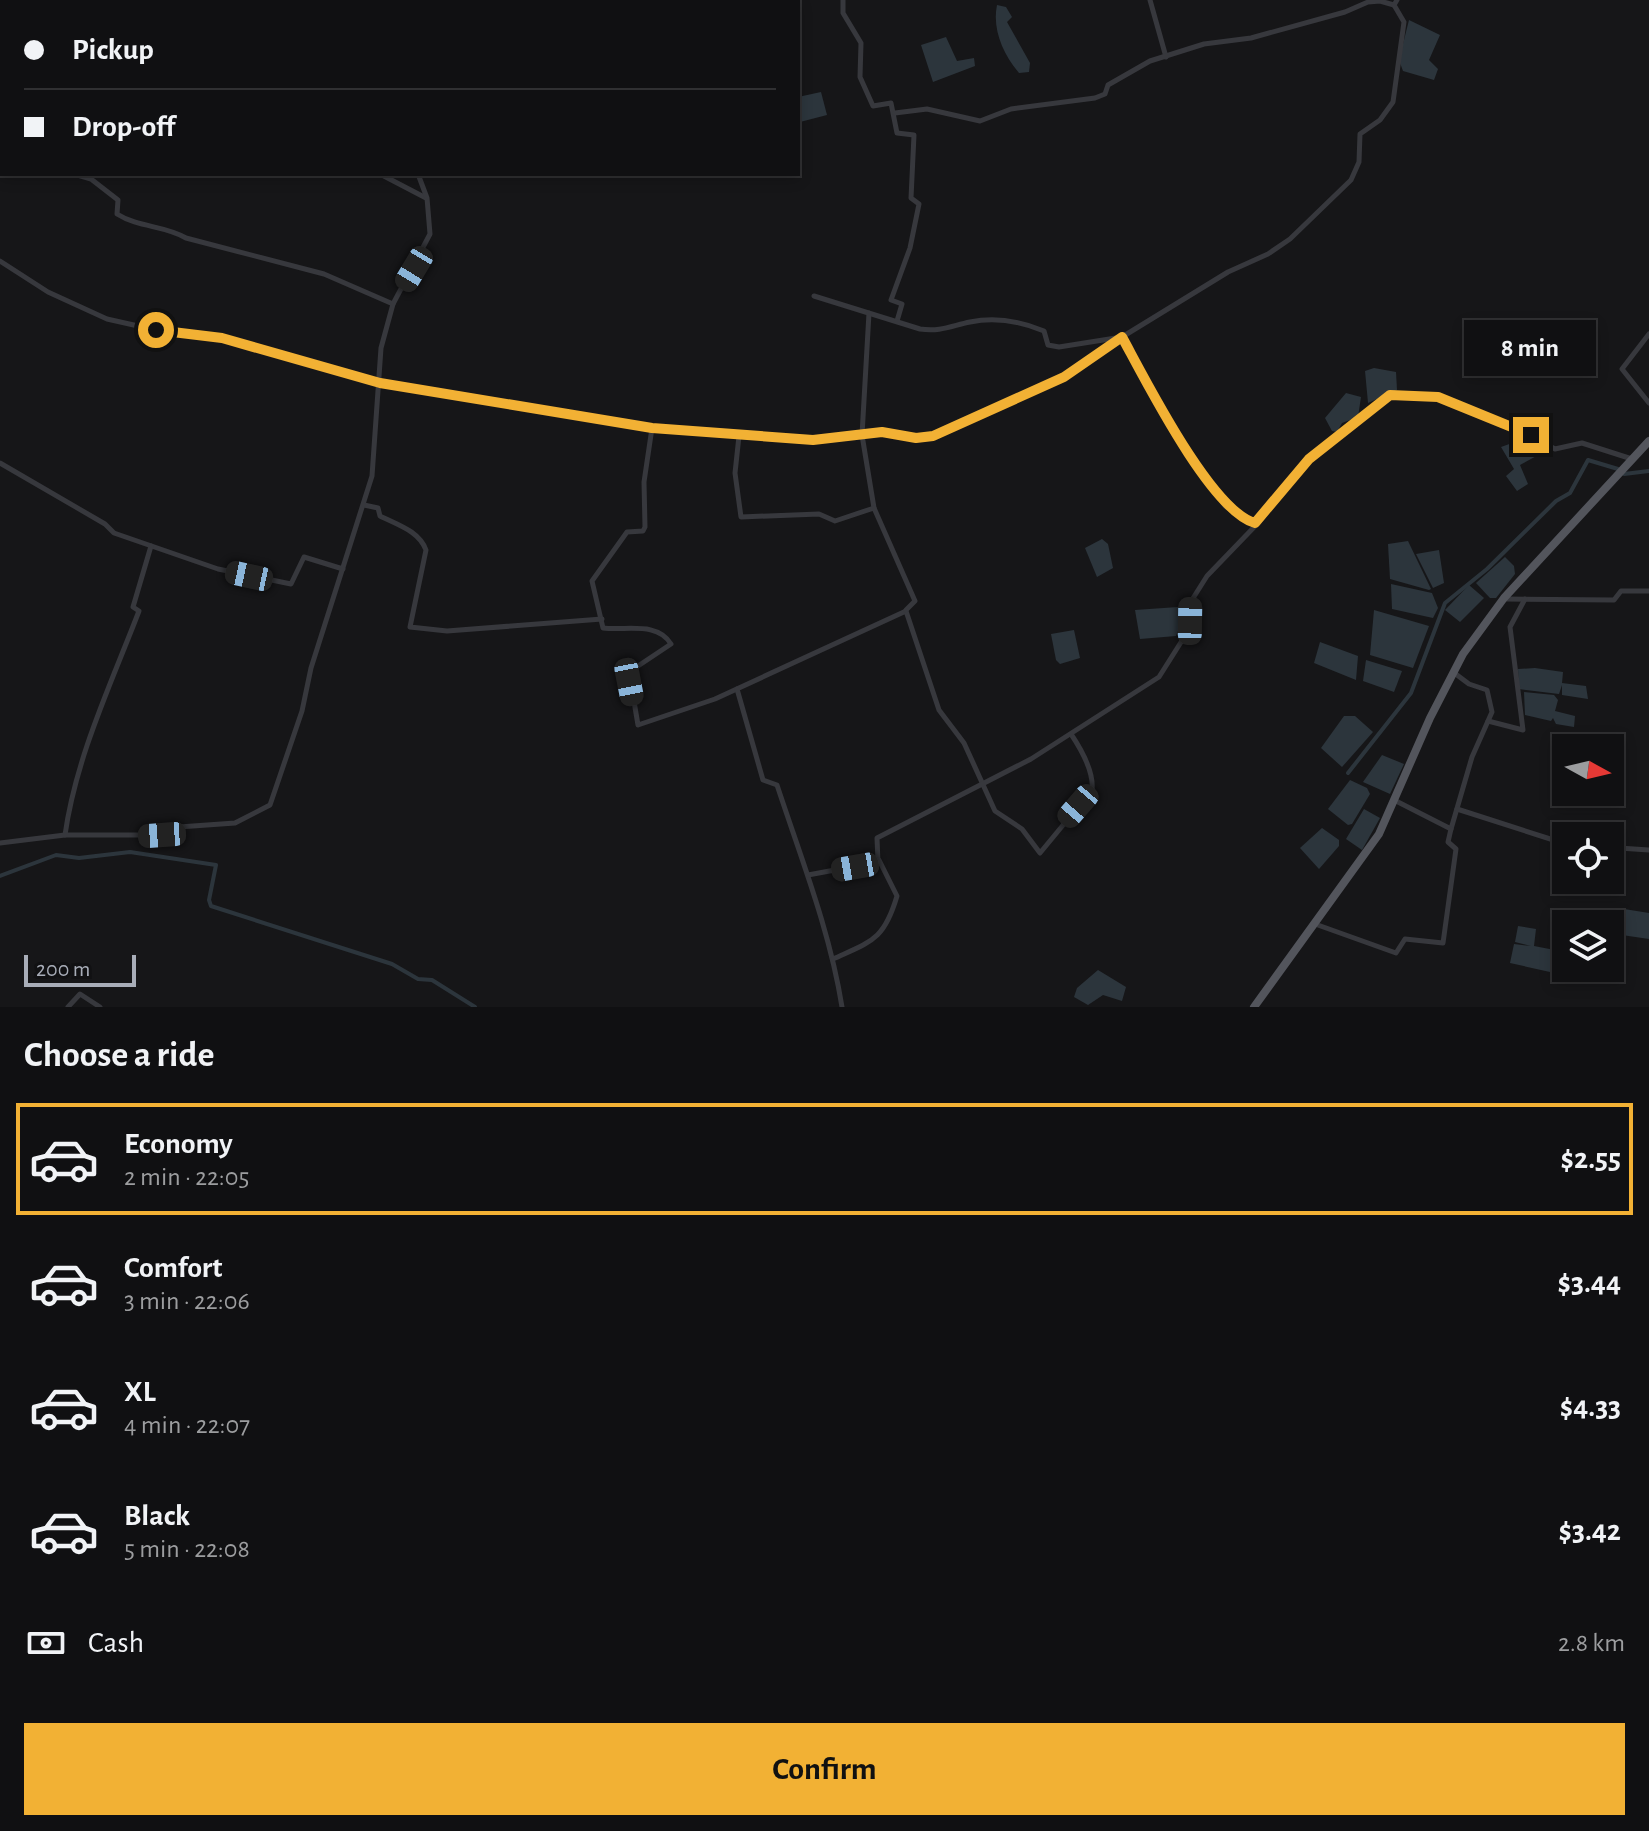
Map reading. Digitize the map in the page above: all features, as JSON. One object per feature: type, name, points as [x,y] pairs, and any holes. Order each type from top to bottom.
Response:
[{"type":"main road","points":[[1254,1007],[1366,855],[1396,801],[1453,672],[1504,598],[1649,441]]},
{"type":"street","points":[[843,0],[843,13],[861,43],[860,77],[873,106],[891,103],[897,133],[914,135],[911,198],[919,204],[910,248],[891,300],[902,304],[897,321]]},
{"type":"street","points":[[1150,0],[1166,57]]},
{"type":"street","points":[[0,261],[48,292],[107,319],[156,330],[222,338],[380,383],[652,428],[813,440],[862,435],[933,436],[1064,377],[1122,337],[1228,272],[1268,254],[1290,239],[1351,180],[1359,162],[1360,134],[1387,114],[1397,88],[1404,22],[1395,3],[1368,2],[1345,12],[1251,38],[1204,44],[1166,57],[1120,78],[1095,98],[1011,109],[980,121],[927,109],[895,113]]},
{"type":"street","points":[[81,176],[91,179],[118,200],[117,214],[138,224],[172,230],[186,238],[324,274],[393,304]]},
{"type":"street","points":[[384,176],[427,198]]},
{"type":"street","points":[[0,843],[65,835],[162,835],[179,827],[235,823],[268,808],[302,711],[311,668],[373,472],[381,348],[393,304],[430,234],[427,198],[419,176]]},
{"type":"street","points":[[814,296],[938,331],[970,322],[1020,321],[1044,331],[1048,345],[1059,347],[1122,337]]},
{"type":"street","points":[[652,428],[644,482],[645,527],[641,531],[627,532],[592,581],[603,628],[649,629],[660,633],[671,644],[629,672],[638,725],[737,689],[906,611],[915,601],[874,508],[862,435],[869,313]]},
{"type":"street","points":[[1649,334],[1622,366],[1622,373],[1649,403]]},
{"type":"street","points":[[1122,337],[1158,404],[1225,506],[1242,518],[1259,522]]},
{"type":"street","points":[[833,959],[879,937],[889,923],[897,896],[879,860],[877,838],[981,785],[1071,734],[1159,677],[1183,639],[1190,621],[1190,603],[1207,576],[1259,522],[1309,459],[1390,395],[1419,394],[1482,412],[1555,449],[1582,443],[1632,459]]},
{"type":"street","points":[[739,436],[735,473],[744,519],[819,514],[835,521],[874,508]]},
{"type":"street","points":[[0,463],[114,533],[218,569],[293,583],[300,558],[343,569]]},
{"type":"street","points":[[364,505],[378,508],[380,516],[413,533],[422,540],[426,550],[410,627],[447,631],[602,619]]},
{"type":"street","points":[[65,835],[70,795],[105,692],[139,611],[133,607],[151,546]]},
{"type":"street","points":[[1504,598],[1614,600],[1621,591],[1649,591]]},
{"type":"street","points":[[1488,721],[1523,730],[1510,627],[1525,599]]},
{"type":"street","points":[[906,611],[939,710],[964,743],[995,811],[1022,829],[1040,853],[1092,790],[1084,759],[1071,734]]},
{"type":"street","points":[[1315,924],[1396,953],[1405,939],[1443,943],[1456,849],[1448,842],[1472,757],[1492,712],[1487,690],[1469,684],[1453,672]]},
{"type":"street","points":[[737,689],[763,780],[777,785],[808,875],[833,959],[842,1007]]},
{"type":"street","points":[[1396,801],[1451,829]]},
{"type":"street","points":[[1457,809],[1552,840]]},
{"type":"street","points":[[1624,848],[1649,850]]},
{"type":"street","points":[[808,875],[879,860]]},
{"type":"street","points":[[68,1007],[80,994],[100,1007]]},
{"type":"shaded area","points":[[997,5],[1006,7],[1012,17],[1007,22],[1030,63],[1029,72],[1019,73],[1008,58],[996,23]]},
{"type":"shaded area","points":[[1409,20],[1440,35],[1429,60],[1438,69],[1434,80],[1403,71],[1399,60]]},
{"type":"shaded area","points":[[946,37],[957,61],[974,58],[975,66],[933,82],[921,45]]},
{"type":"shaded area","points":[[821,92],[827,115],[800,122],[800,97]]},
{"type":"shaded area","points":[[1374,368],[1396,372],[1397,390],[1368,403],[1365,371]]},
{"type":"shaded area","points":[[1346,393],[1361,397],[1358,417],[1342,423],[1337,432],[1332,431],[1325,418]]},
{"type":"shaded area","points":[[1526,438],[1538,444],[1542,453],[1520,465],[1528,484],[1517,491],[1506,476],[1514,469],[1501,447]]},
{"type":"shaded area","points":[[1102,539],[1108,544],[1113,568],[1097,577],[1085,548]]},
{"type":"shaded area","points":[[1408,541],[1429,590],[1390,579],[1388,544]]},
{"type":"shaded area","points":[[1439,550],[1444,583],[1433,588],[1416,554]]},
{"type":"shaded area","points":[[1505,557],[1514,566],[1515,574],[1496,598],[1490,598],[1476,583]]},
{"type":"shaded area","points":[[1391,584],[1432,593],[1438,608],[1433,618],[1392,609]]},
{"type":"shaded area","points":[[1469,585],[1484,598],[1460,622],[1445,610]]},
{"type":"shaded area","points":[[1183,609],[1184,616],[1176,636],[1140,639],[1135,610]]},
{"type":"shaded area","points":[[1374,610],[1429,626],[1413,668],[1370,655]]},
{"type":"shaded area","points":[[1074,630],[1080,658],[1060,664],[1056,660],[1051,634]]},
{"type":"shaded area","points":[[1320,642],[1358,656],[1356,680],[1314,663]]},
{"type":"shaded area","points":[[1366,660],[1402,671],[1394,692],[1363,681]]},
{"type":"shaded area","points":[[1518,669],[1563,672],[1562,683],[1586,686],[1588,699],[1562,695],[1562,685],[1559,694],[1519,689]]},
{"type":"shaded area","points":[[1524,692],[1554,695],[1558,700],[1555,711],[1575,716],[1574,727],[1556,724],[1553,718],[1551,721],[1525,715]]},
{"type":"shaded area","points":[[1344,716],[1355,716],[1373,732],[1342,767],[1321,748]]},
{"type":"shaded area","points":[[1382,755],[1404,764],[1390,794],[1363,782]]},
{"type":"shaded area","points":[[1350,780],[1367,788],[1370,794],[1352,824],[1348,825],[1328,809]]},
{"type":"shaded area","points":[[1364,809],[1380,818],[1362,850],[1346,839]]},
{"type":"shaded area","points":[[1322,828],[1339,840],[1339,846],[1319,869],[1300,848]]},
{"type":"shaded area","points":[[1618,908],[1649,913],[1649,939],[1624,935],[1624,910]]},
{"type":"shaded area","points":[[1518,926],[1536,929],[1534,946],[1552,949],[1552,972],[1510,963],[1514,944],[1531,946],[1515,942]]},
{"type":"shaded area","points":[[1098,970],[1126,987],[1122,1001],[1103,995],[1088,1005],[1074,997],[1077,988]]},
{"type":"waterway","points":[[1348,773],[1411,693],[1445,603],[1487,569],[1556,501],[1570,493],[1588,460],[1618,469]]},
{"type":"waterway","points":[[1624,474],[1649,471]]},
{"type":"waterway","points":[[0,876],[56,855],[79,858],[130,852],[216,865],[209,900],[211,906],[392,964],[418,979],[432,980],[475,1007]]},
{"type":"route","points":[[156,330],[222,338],[380,383],[422,391],[488,399],[652,428],[813,440],[882,432],[916,438],[933,436],[1064,377],[1122,337],[1158,404],[1225,506],[1252,523],[1259,522],[1309,459],[1390,395],[1408,393],[1438,397],[1482,412],[1531,435]]}]
